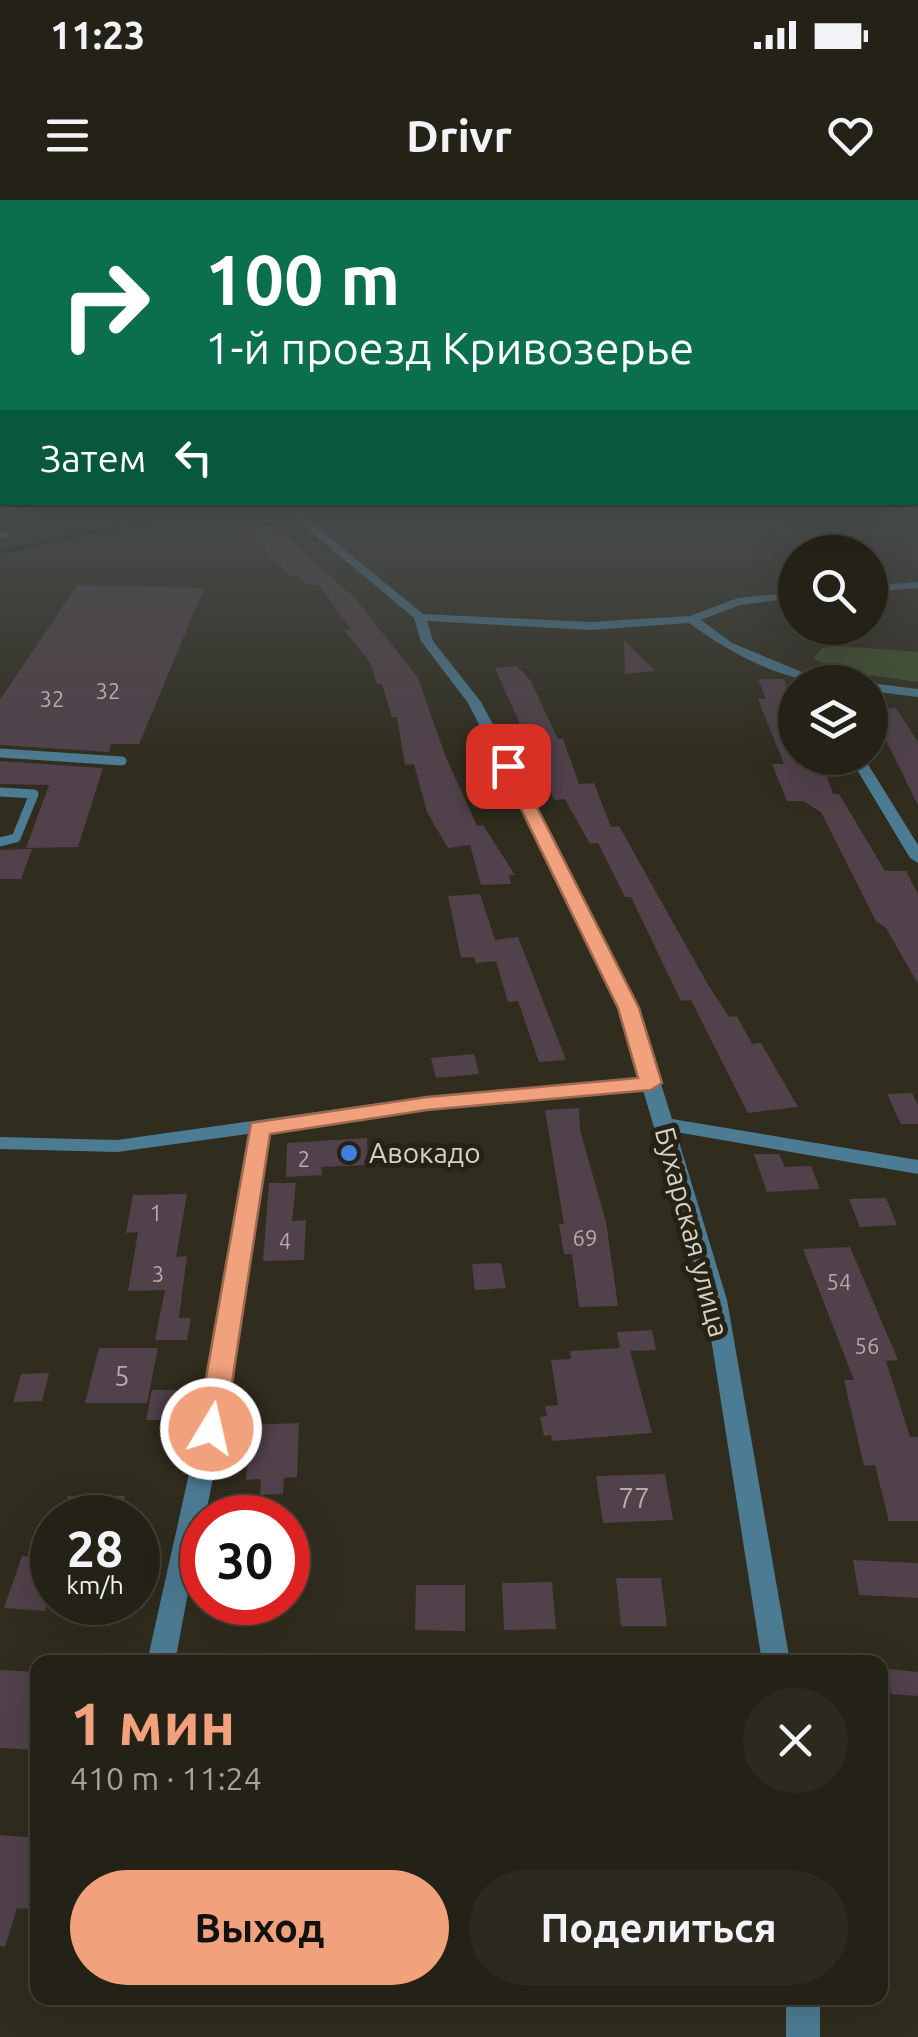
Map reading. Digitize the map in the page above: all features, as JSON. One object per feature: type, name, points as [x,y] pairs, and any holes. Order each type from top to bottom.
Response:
[{"type":"street","points":[[394,595],[420,616],[590,626],[692,619],[738,602],[778,597]]},
{"type":"street","name":"Бухарская улица","points":[[420,616],[426,641],[474,702],[628,1008],[716,1300],[775,1655]]},
{"type":"street","points":[[692,619],[728,646],[778,665]]},
{"type":"street","points":[[888,689],[918,693]]},
{"type":"street","points":[[867,775],[918,858]]},
{"type":"street","points":[[0,1143],[117,1146],[414,1105],[651,1083]]},
{"type":"street","points":[[663,1124],[918,1167]]},
{"type":"street","points":[[163,1655],[211,1429],[259,1128]]},
{"type":"street","points":[[803,2005],[803,2037]]},
{"type":"lane","points":[[0,753],[122,761]]},
{"type":"lane","points":[[0,792],[34,794],[16,838],[0,842]]},
{"type":"green space","points":[[822,648],[918,652],[918,682],[888,678],[888,665],[829,665],[813,659]]},
{"type":"building","points":[[70,595],[201,595],[139,744],[111,744],[109,752],[0,745],[0,700]]},
{"type":"building","points":[[326,595],[355,598],[418,678],[445,755],[477,826],[483,825],[515,875],[509,875],[511,884],[481,885],[470,845],[448,848],[427,812],[414,764],[405,765],[397,717],[392,717],[382,684],[377,684],[371,664],[344,630],[351,629]]},
{"type":"building","points":[[624,640],[655,671],[625,674]]},
{"type":"building","points":[[517,666],[530,680],[558,739],[563,739],[579,784],[594,783],[611,827],[619,826],[707,983],[729,1017],[737,1016],[752,1044],[761,1043],[798,1107],[748,1113],[691,1000],[681,1001],[631,897],[625,897],[598,843],[590,844],[565,799],[554,800],[529,730],[523,731],[495,668]]},
{"type":"building","points":[[758,679],[778,679],[778,749],[758,699],[766,699]]},
{"type":"building","points":[[888,708],[896,708],[918,742],[918,805],[888,744]]},
{"type":"building","points":[[0,761],[103,768],[78,847],[26,848],[49,785],[0,784]]},
{"type":"building","points":[[772,764],[778,764],[778,775],[826,775],[833,794],[839,794],[885,871],[906,871],[918,894],[918,984],[886,928],[876,921],[821,812],[803,801],[787,801]]},
{"type":"building","points":[[32,849],[21,879],[0,879],[0,850]]},
{"type":"building","points":[[480,894],[495,940],[518,937],[566,1060],[539,1062],[518,1001],[508,1002],[496,961],[476,963],[474,957],[461,958],[448,896]]},
{"type":"building","points":[[474,1054],[479,1074],[436,1078],[431,1058]]},
{"type":"building","points":[[912,1093],[918,1105],[918,1124],[901,1124],[887,1094]]},
{"type":"building","points":[[579,1108],[580,1130],[606,1222],[618,1306],[579,1307],[572,1254],[564,1254],[559,1224],[564,1224],[545,1110]]},
{"type":"building","points":[[367,1138],[368,1165],[321,1167],[322,1175],[286,1177],[287,1143]]},
{"type":"building","points":[[754,1154],[779,1154],[785,1167],[811,1166],[820,1189],[767,1192]]},
{"type":"building","points":[[269,1183],[296,1183],[292,1221],[306,1220],[304,1260],[263,1261]]},
{"type":"building","points":[[187,1194],[176,1257],[187,1256],[179,1318],[191,1318],[187,1340],[155,1340],[165,1290],[128,1291],[138,1232],[126,1233],[133,1195]]},
{"type":"building","points":[[886,1198],[897,1225],[860,1227],[849,1199]]},
{"type":"building","points":[[850,1247],[898,1360],[886,1361],[910,1437],[918,1437],[918,1521],[889,1521],[875,1465],[864,1466],[844,1380],[854,1380],[803,1249]]},
{"type":"building","points":[[501,1263],[506,1288],[475,1290],[472,1264]]},
{"type":"building","points":[[652,1330],[656,1350],[630,1351],[652,1433],[552,1441],[551,1435],[544,1436],[540,1417],[547,1416],[545,1406],[558,1405],[551,1360],[571,1359],[570,1351],[620,1348],[617,1332]]},
{"type":"building","points":[[99,1348],[158,1348],[147,1403],[85,1403]]},
{"type":"building","points":[[49,1373],[42,1401],[13,1402],[21,1374]]},
{"type":"building","points":[[152,1390],[176,1390],[171,1420],[146,1420]]},
{"type":"building","points":[[299,1423],[297,1477],[284,1478],[283,1494],[260,1495],[261,1479],[246,1480],[249,1425]]},
{"type":"building","points":[[665,1474],[673,1520],[603,1523],[596,1476]]},
{"type":"building","points":[[22,1556],[30,1557],[30,1610],[4,1608]]},
{"type":"building","points":[[853,1560],[918,1563],[918,1598],[859,1595]]},
{"type":"building","points":[[616,1578],[661,1578],[667,1626],[621,1626]]},
{"type":"building","points":[[552,1582],[556,1629],[504,1630],[502,1583]]},
{"type":"building","points":[[416,1585],[465,1585],[465,1631],[415,1630]]},
{"type":"building","points":[[888,1669],[918,1672],[918,1696],[891,1694]]},
{"type":"building","points":[[0,1670],[30,1672],[30,1750],[0,1748]]},
{"type":"building","points":[[0,1835],[30,1837],[30,1909],[17,1908],[5,1947],[0,1946]]},
{"type":"place","name":"Авокадо","points":[[349,1153]]},
{"type":"route","points":[[211,1429],[259,1128],[427,1104],[651,1083],[628,1008],[508,766]]}]
